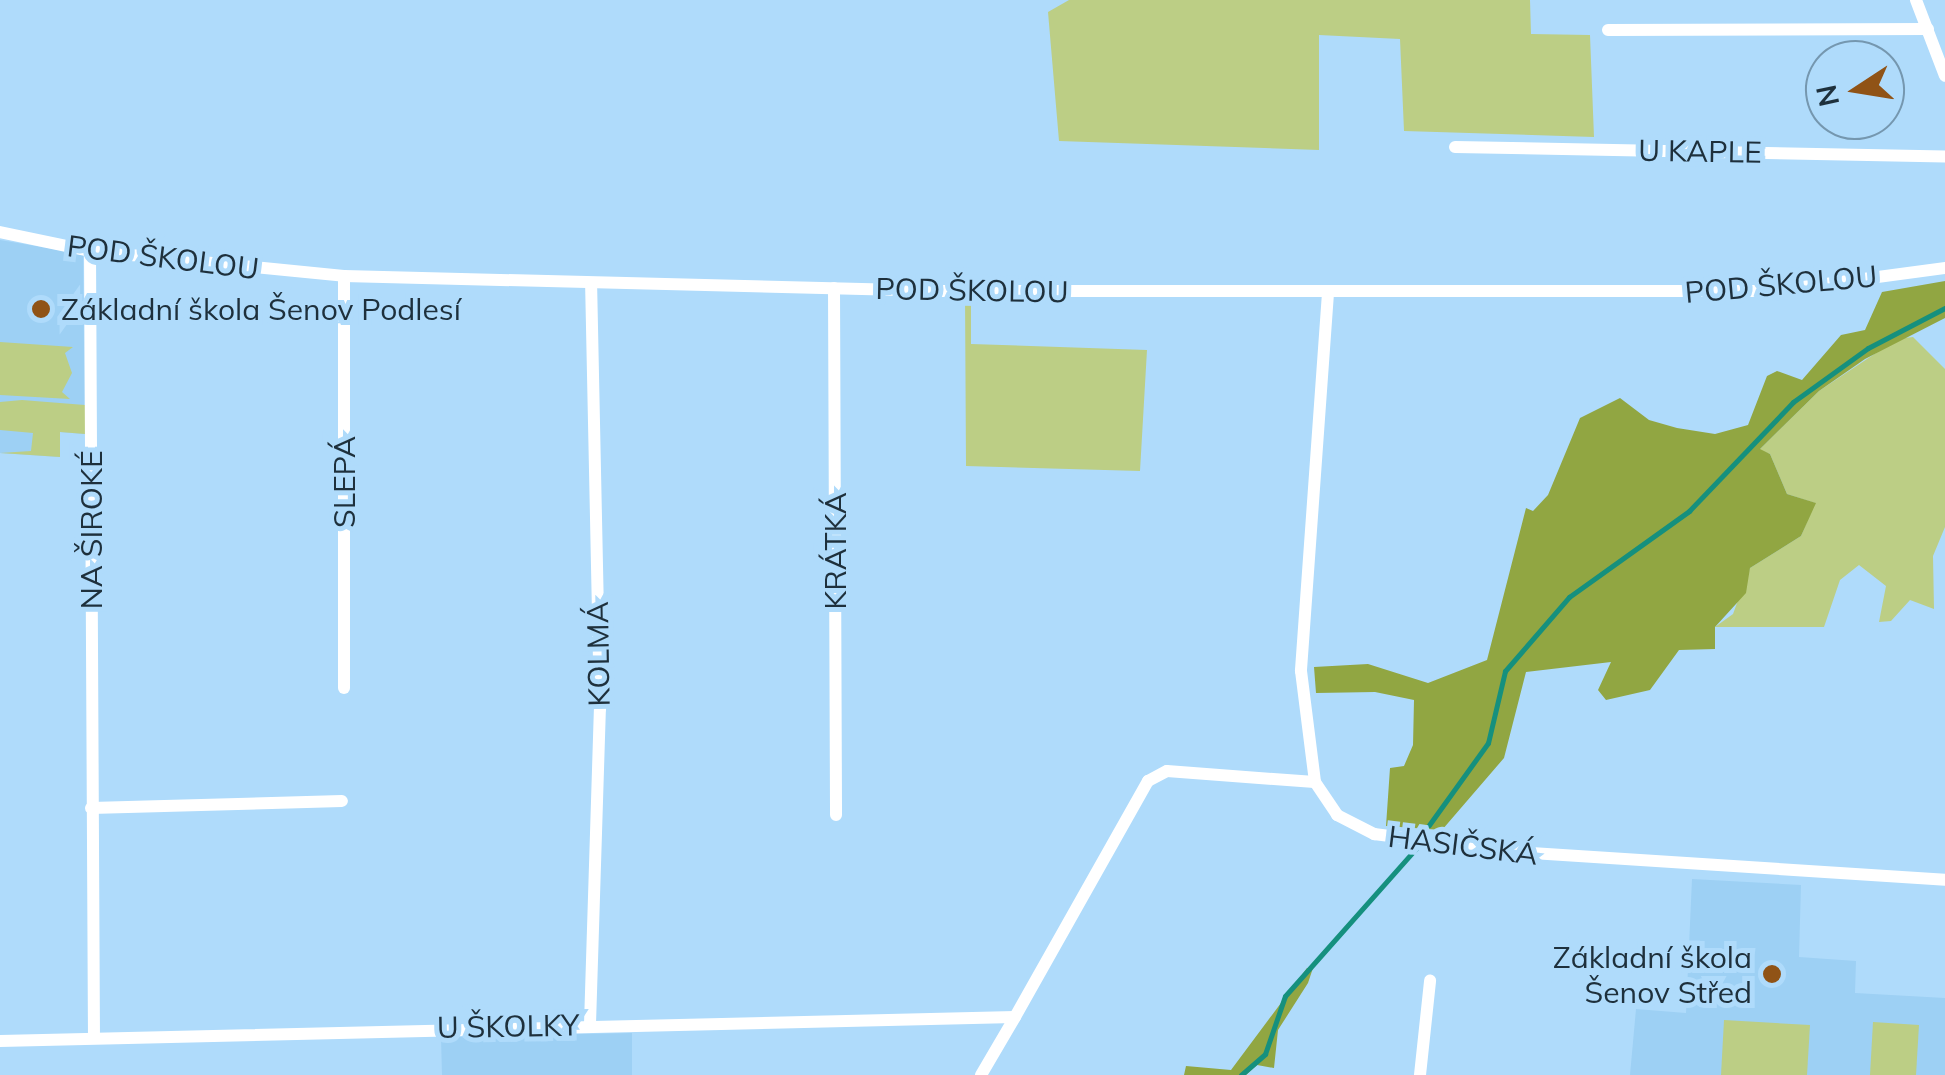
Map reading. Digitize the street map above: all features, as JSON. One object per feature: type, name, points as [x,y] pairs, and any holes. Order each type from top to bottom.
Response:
[{"type":"street","points":[[1916,0],[1945,76]]},
{"type":"street","points":[[1608,30],[1928,29]]},
{"type":"street","name":"U KAPLE","points":[[1455,147],[1945,156]]},
{"type":"street","name":"POD ŠKOLOU","points":[[0,232],[90,251],[344,276],[834,288],[1328,293],[1773,291],[1945,268]]},
{"type":"street","name":"NA ŠIROKÉ","points":[[90,251],[94,1038]]},
{"type":"street","name":"SLEPÁ","points":[[344,276],[344,688]]},
{"type":"street","name":"KOLMÁ","points":[[590,283],[600,709],[590,1024]]},
{"type":"street","name":"KRÁTKÁ","points":[[834,288],[836,814]]},
{"type":"street","points":[[981,1075],[1148,781],[1168,771],[1316,782],[1301,671],[1328,293]]},
{"type":"street","name":"HASIČSKÁ","points":[[1316,782],[1337,815],[1374,834],[1680,867],[1945,880]]},
{"type":"street","points":[[91,808],[342,801]]},
{"type":"street","points":[[1420,1075],[1430,981]]},
{"type":"street","name":"U ŠKOLKY","points":[[0,1041],[1015,1016]]},
{"type":"shaded area","points":[[0,240],[83,254],[85,434],[60,432],[60,457],[0,453]]},
{"type":"shaded area","name":"Základní škola Šenov Střed","points":[[1692,879],[1801,885],[1799,957],[1856,961],[1855,993],[1945,998],[1945,1075],[1630,1075],[1636,1009],[1686,1013]]},
{"type":"shaded area","points":[[632,1033],[632,1075],[442,1075],[441,1037]]},
{"type":"green space","points":[[1069,0],[1530,0],[1531,34],[1590,35],[1594,137],[1404,131],[1400,39],[1319,35],[1319,150],[1059,141],[1048,12]]},
{"type":"green space","points":[[1945,281],[1945,318],[1865,359],[1819,391],[1760,449],[1770,454],[1787,494],[1816,503],[1801,536],[1750,568],[1746,593],[1715,627],[1715,649],[1679,650],[1650,690],[1606,700],[1598,690],[1611,662],[1526,672],[1504,758],[1442,830],[1386,826],[1390,768],[1404,766],[1413,745],[1414,700],[1375,692],[1316,693],[1314,667],[1368,664],[1428,683],[1487,660],[1526,508],[1533,511],[1548,495],[1580,418],[1620,398],[1649,420],[1677,428],[1715,434],[1748,425],[1767,376],[1777,371],[1802,380],[1841,335],[1865,330],[1882,292]]},
{"type":"green space","points":[[965,296],[971,296],[971,344],[1147,350],[1140,471],[966,466]]},
{"type":"green space","points":[[1913,337],[1945,369],[1945,527],[1933,556],[1934,609],[1910,600],[1891,621],[1879,622],[1886,586],[1859,565],[1840,580],[1824,627],[1715,627],[1733,614],[1750,568],[1801,536],[1815,503],[1787,494],[1770,454],[1759,450],[1819,391],[1897,339]]},
{"type":"green space","points":[[0,342],[73,347],[65,353],[72,373],[62,392],[70,399],[0,395]]},
{"type":"green space","points":[[0,402],[85,405],[85,434],[60,432],[60,457],[0,453],[31,451],[33,433],[0,430]]},
{"type":"green space","points":[[1307,968],[1313,968],[1308,983],[1278,1030],[1274,1068],[1257,1065],[1246,1075],[1184,1075],[1186,1066],[1231,1070]]},
{"type":"green space","points":[[1724,1020],[1810,1025],[1807,1075],[1721,1075]]},
{"type":"green space","points":[[1873,1022],[1919,1025],[1916,1075],[1870,1075]]},
{"type":"waterway","points":[[1429,825],[1488,743],[1505,671],[1569,597],[1689,511],[1793,402],[1868,348],[1945,308]]},
{"type":"waterway","points":[[1241,1075],[1265,1054],[1285,996],[1418,846]]},
{"type":"place","name":"Základní škola Šenov Podlesí","points":[[41,309]]},
{"type":"place","name":"Základní škola Šenov Střed","points":[[1772,974]]}]
